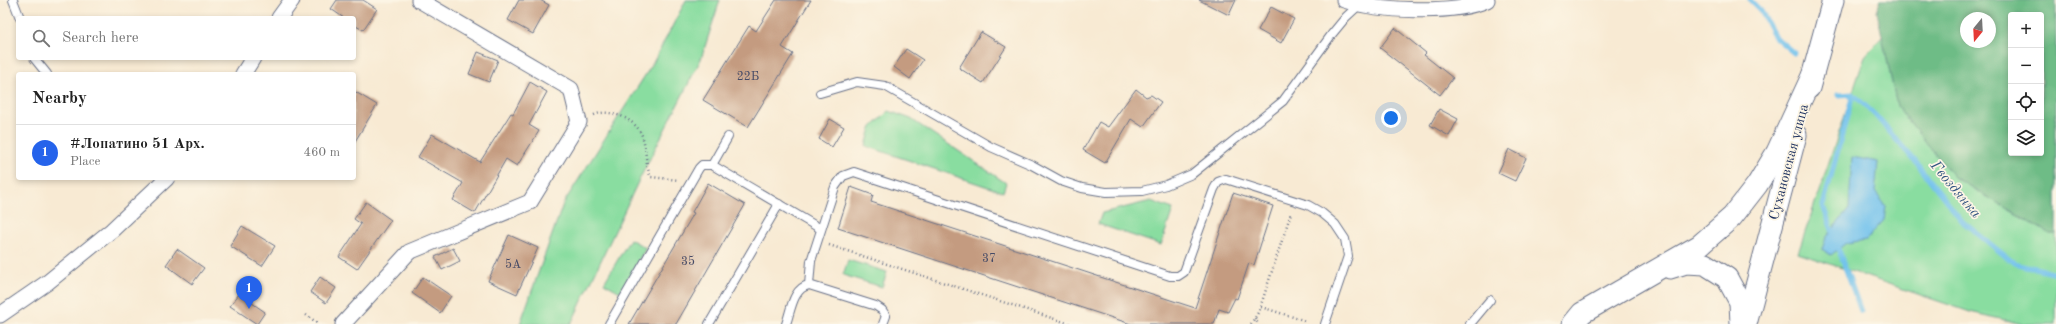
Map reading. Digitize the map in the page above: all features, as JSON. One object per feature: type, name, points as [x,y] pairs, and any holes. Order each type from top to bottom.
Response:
[{"type":"street","points":[[280,16],[292,0]]},
{"type":"street","points":[[343,324],[409,252],[530,202],[579,122],[571,89],[419,0]]},
{"type":"street","points":[[1344,0],[1360,4],[1430,10],[1476,5],[1487,0]]},
{"type":"street","name":"Сухановская улица","points":[[1746,324],[1781,188],[1833,0]]},
{"type":"street","points":[[244,72],[252,60]]},
{"type":"street","points":[[1573,324],[1582,313],[1700,245],[1732,217],[1757,185],[1777,152],[1813,74]]},
{"type":"street","points":[[0,315],[48,282],[112,230],[165,180]]},
{"type":"street","points":[[1652,272],[1686,263],[1704,264],[1727,278],[1740,302],[1741,324]]},
{"type":"lane","points":[[14,0],[19,16]]},
{"type":"lane","points":[[820,93],[857,82],[885,86],[991,148],[1032,165],[1061,181],[1082,188],[1106,192],[1142,191],[1166,185],[1192,174],[1283,101],[1332,34],[1346,17],[1360,4]]},
{"type":"lane","points":[[36,60],[45,72]]},
{"type":"lane","points":[[712,165],[728,137]]},
{"type":"lane","points":[[609,324],[690,183],[702,165],[712,165],[821,229]]},
{"type":"lane","points":[[809,284],[811,261],[835,187],[843,176],[854,172],[1170,276],[1178,276],[1184,272],[1218,182],[1226,179],[1308,205],[1322,213],[1335,224],[1345,239],[1348,256],[1325,324]]},
{"type":"lane","points":[[709,324],[779,204]]},
{"type":"lane","points":[[786,324],[797,292],[802,286],[809,284],[876,306],[882,310],[886,316],[883,324]]},
{"type":"lane","points":[[1470,324],[1490,300]]},
{"type":"path","points":[[579,122],[598,113],[613,113],[628,120],[641,134],[646,147],[648,172],[651,178],[673,178],[690,183]]},
{"type":"path","points":[[1251,324],[1261,307],[1295,201]]},
{"type":"path","points":[[817,241],[1070,324]]},
{"type":"path","points":[[1261,307],[1306,322]]},
{"type":"path","points":[[306,315],[319,324]]},
{"type":"path","points":[[1255,318],[1258,324]]},
{"type":"green space","points":[[686,0],[720,0],[701,59],[638,182],[571,324],[520,324],[563,204],[653,63]]},
{"type":"green space","points":[[1880,0],[2056,0],[2056,234],[2050,234],[1954,177],[1897,106],[1877,12]]},
{"type":"green space","points":[[1882,37],[1897,106],[1954,177],[2050,234],[2056,234],[2056,324],[2022,324],[1970,312],[1798,253],[1865,56]]},
{"type":"green space","points":[[889,111],[911,119],[1006,183],[1003,192],[866,146],[871,128]]},
{"type":"green space","points":[[1151,201],[1173,209],[1161,245],[1098,224],[1102,213]]},
{"type":"green space","points":[[630,239],[646,248],[620,292],[604,283]]},
{"type":"green space","points":[[848,260],[887,272],[882,287],[843,275]]},
{"type":"water","points":[[1852,157],[1878,162],[1875,192],[1886,206],[1884,220],[1866,240],[1846,243],[1831,255],[1822,249],[1826,238],[1849,209]]},
{"type":"building","points":[[337,0],[363,0],[377,9],[363,30],[356,26],[356,16],[341,16],[331,9]]},
{"type":"building","points":[[519,0],[540,0],[549,5],[533,34],[508,20]]},
{"type":"building","points":[[776,0],[811,0],[782,47],[793,54],[748,127],[703,100],[749,26],[756,31]]},
{"type":"building","points":[[1199,0],[1236,0],[1229,15]]},
{"type":"building","points":[[1271,7],[1294,19],[1281,43],[1258,30]]},
{"type":"building","points":[[1395,28],[1426,53],[1424,55],[1453,78],[1440,95],[1380,48]]},
{"type":"building","points":[[981,32],[1006,47],[983,83],[959,68]]},
{"type":"building","points":[[906,49],[923,60],[910,79],[894,67]]},
{"type":"building","points":[[478,52],[498,60],[489,82],[469,74]]},
{"type":"building","points":[[530,82],[547,92],[529,125],[539,131],[517,166],[506,159],[475,213],[453,200],[463,183],[418,157],[432,134],[480,162],[511,113],[513,114]]},
{"type":"building","points":[[1136,89],[1146,97],[1151,95],[1161,102],[1143,127],[1131,119],[1105,163],[1083,150],[1099,122],[1108,127]]},
{"type":"building","points":[[356,92],[377,105],[356,140]]},
{"type":"building","points":[[1439,109],[1458,119],[1449,136],[1430,125]]},
{"type":"building","points":[[830,119],[844,127],[832,147],[819,139]]},
{"type":"building","points":[[1509,149],[1526,158],[1515,181],[1498,173]]},
{"type":"building","points":[[708,183],[745,205],[676,324],[629,324],[694,213],[692,212]]},
{"type":"building","points":[[851,187],[873,195],[871,202],[1195,308],[1233,193],[1273,206],[1254,265],[1249,263],[1237,299],[1235,298],[1228,312],[1219,309],[1214,324],[1131,324],[838,228]]},
{"type":"building","points":[[366,202],[391,220],[357,269],[339,257],[361,224],[354,219]]},
{"type":"building","points":[[242,226],[275,246],[262,266],[230,246]]},
{"type":"building","points":[[509,235],[538,248],[517,294],[488,281]]},
{"type":"building","points":[[453,248],[460,261],[442,270],[435,257]]},
{"type":"building","points":[[177,249],[204,268],[192,284],[166,265]]},
{"type":"building","points":[[320,277],[336,288],[326,303],[310,292]]},
{"type":"building","points":[[423,277],[451,296],[440,313],[412,293]]},
{"type":"building","points":[[239,294],[265,312],[257,324],[230,306]]},
{"type":"waterway","name":"Гвоздянка","points":[[1750,0],[1761,11],[1775,37],[1794,53]]},
{"type":"waterway","name":"Гвоздянка","points":[[1853,94],[1875,115],[1915,161],[1963,222],[2014,263],[2056,273]]},
{"type":"waterway","name":"Гвоздянка","points":[[1834,235],[1823,206],[1853,94],[1838,95]]},
{"type":"waterway","name":"Гвоздянка","points":[[1836,243],[1861,311]]},
{"type":"place","name":"#Лопатино 51 Арх.","points":[[249,309]]}]
